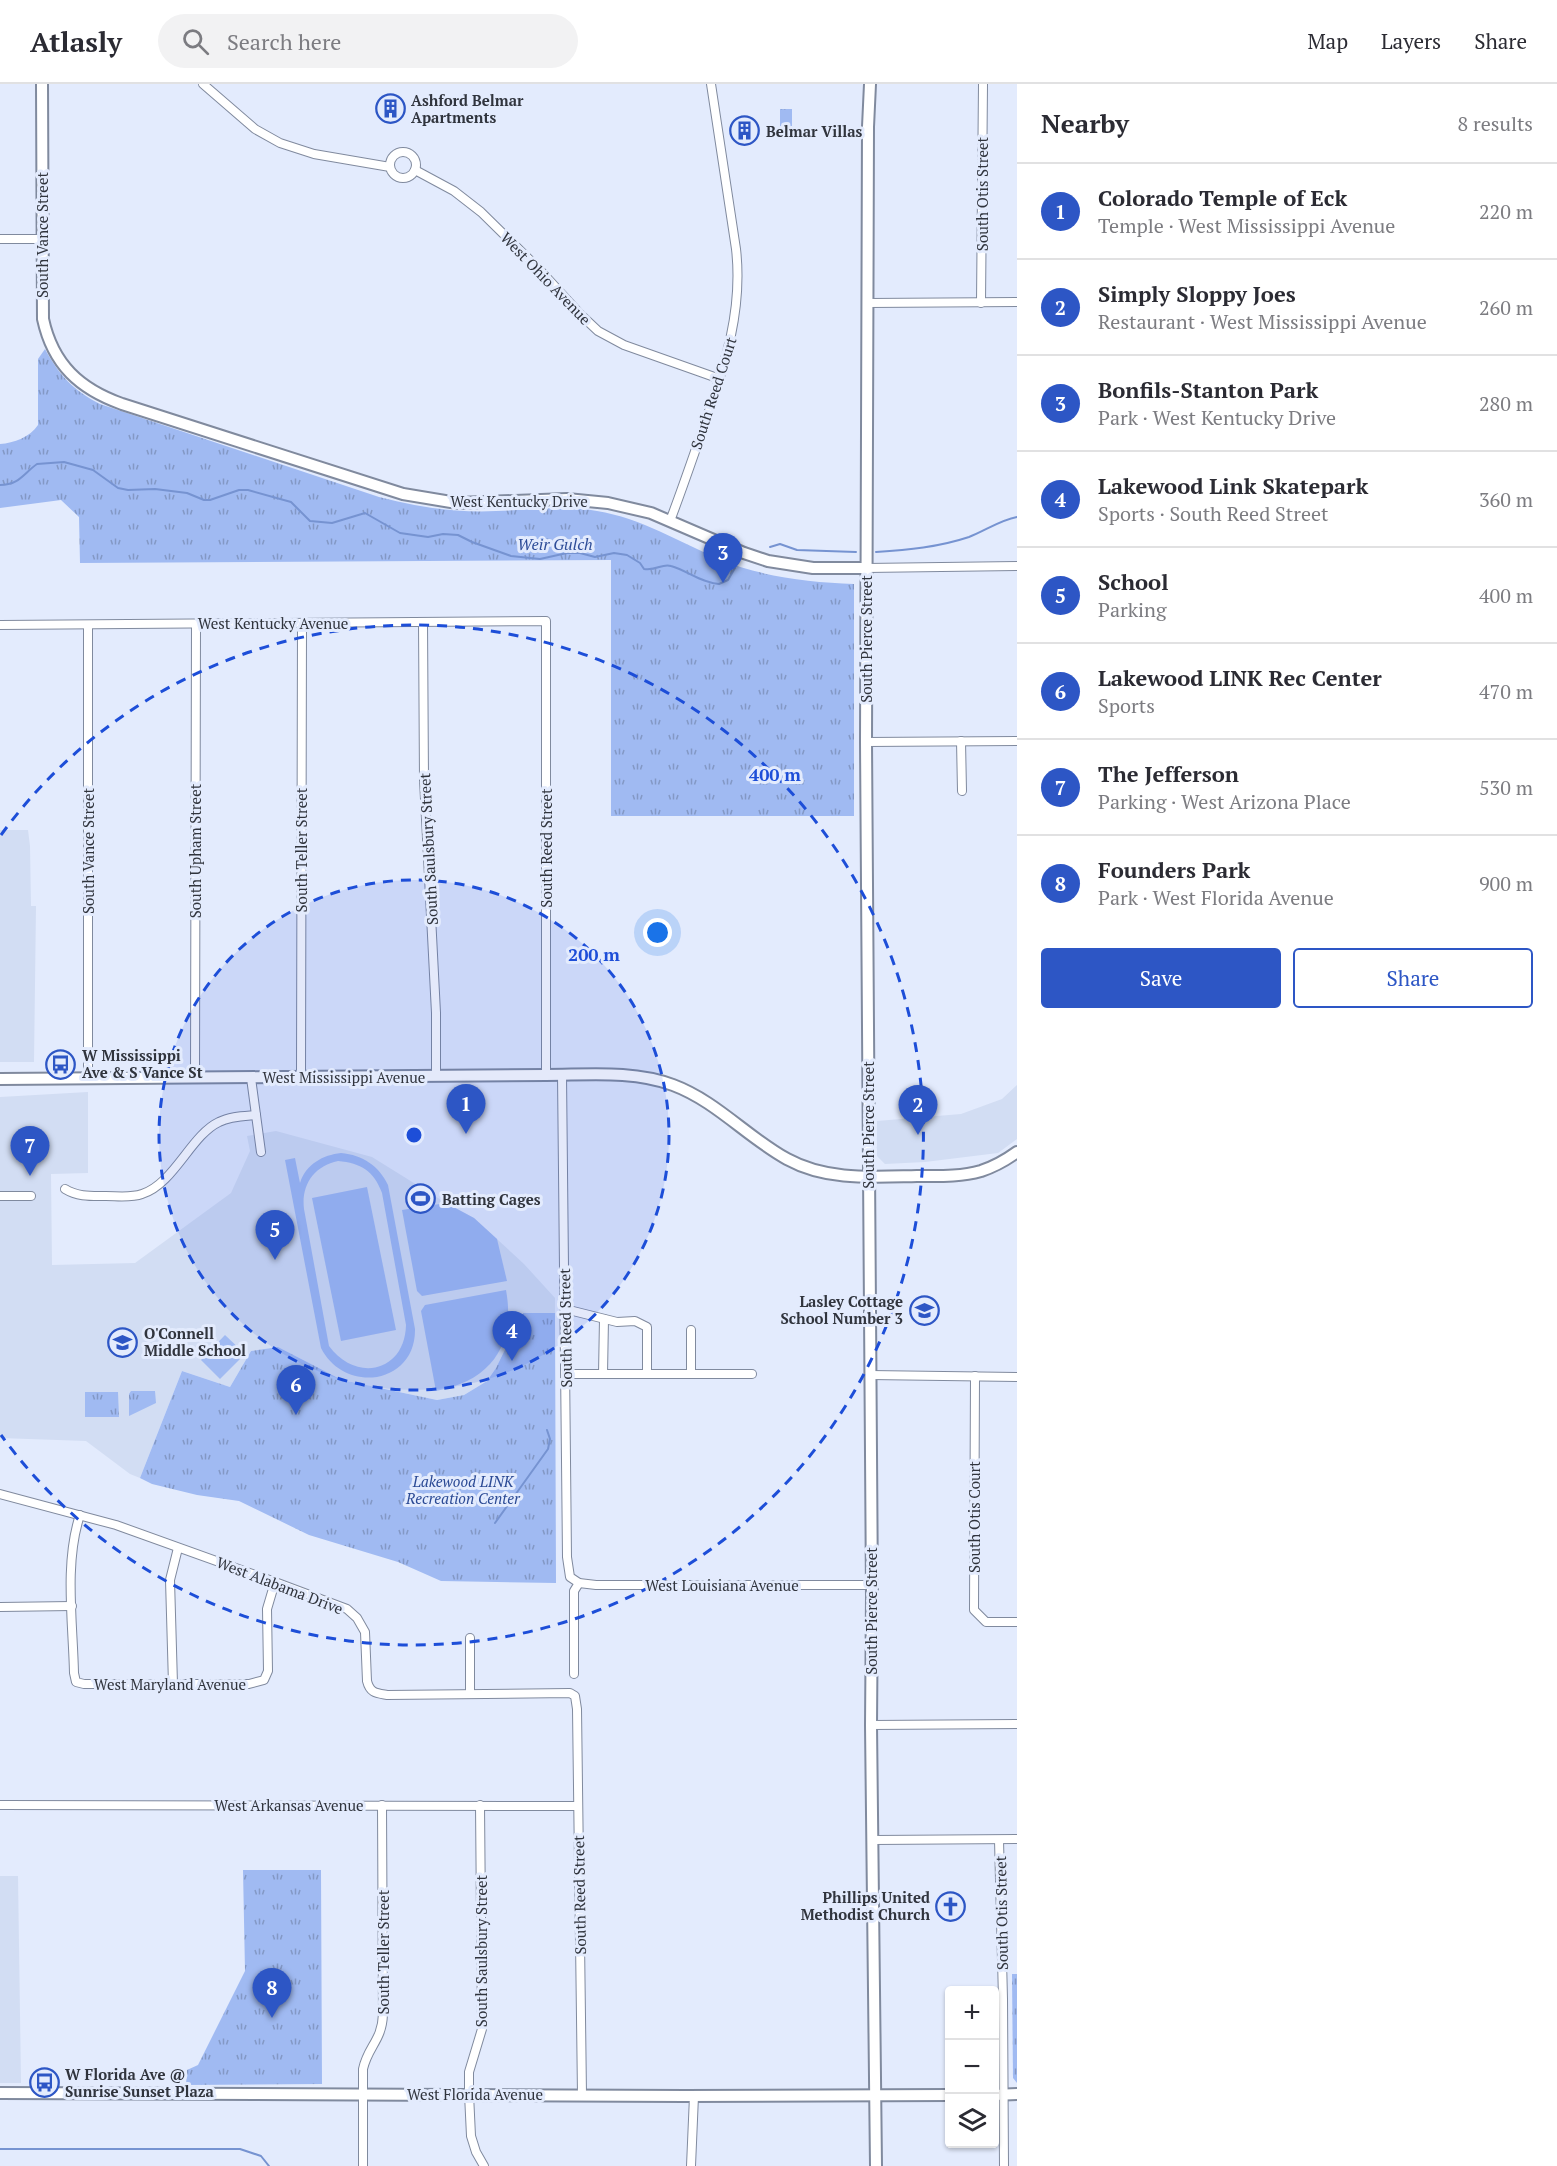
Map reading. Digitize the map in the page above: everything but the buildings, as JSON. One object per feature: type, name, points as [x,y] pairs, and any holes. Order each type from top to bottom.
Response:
[{"type":"street","name":"South Vance Street","points":[[42,84],[44,322],[52,347],[74,378]]},
{"type":"street","points":[[203,84],[258,131],[280,143],[314,154],[390,167]]},
{"type":"street","name":"South Reed Court","points":[[670,521],[720,379],[733,332],[738,275],[711,84]]},
{"type":"street","name":"South Pierce Street","points":[[870,84],[866,742],[871,1725],[876,2166]]},
{"type":"street","name":"South Otis Street","points":[[981,303],[983,84]]},
{"type":"street","points":[[403,151],[414,157],[417,164],[410,177],[401,178],[394,175],[390,167],[393,156],[403,151]]},
{"type":"street","name":"West Ohio Avenue","points":[[415,170],[454,191],[481,212],[598,331],[624,345],[720,379]]},
{"type":"street","points":[[0,239],[42,239]]},
{"type":"street","points":[[868,303],[1017,302]]},
{"type":"street","name":"West Kentucky Drive","points":[[74,378],[90,390],[122,404],[403,494],[439,501],[476,504],[567,499],[596,501],[641,510],[768,561],[813,568],[866,568]]},
{"type":"street","points":[[866,568],[1017,567]]},
{"type":"street","name":"West Kentucky Avenue","points":[[0,626],[546,621]]},
{"type":"street","name":"South Reed Street","points":[[546,621],[546,1075]]},
{"type":"street","name":"South Saulsbury Street","points":[[423,622],[424,780],[436,1014],[436,1076]]},
{"type":"street","name":"South Teller Street","points":[[301,1077],[302,623]]},
{"type":"street","name":"South Upham Street","points":[[195,1077],[196,624]]},
{"type":"street","name":"South Vance Street","points":[[88,625],[88,1077]]},
{"type":"street","points":[[961,741],[962,790]]},
{"type":"street","points":[[866,742],[1017,741]]},
{"type":"street","name":"South Reed Street","points":[[562,1075],[567,1557],[568,1574],[576,1582],[574,1591],[574,1674]]},
{"type":"street","name":"West Mississippi Avenue","points":[[0,1079],[632,1076],[666,1082],[690,1092],[715,1107],[790,1161],[827,1173],[868,1177],[965,1174],[994,1166],[1017,1152]]},
{"type":"street","points":[[251,1078],[261,1152]]},
{"type":"street","points":[[65,1189],[72,1193],[90,1196],[133,1196],[144,1193],[161,1183],[215,1124],[229,1118],[256,1115]]},
{"type":"street","points":[[0,1196],[31,1196]]},
{"type":"street","points":[[565,1309],[617,1322],[635,1321],[647,1327],[647,1374]]},
{"type":"street","points":[[603,1374],[604,1319]]},
{"type":"street","points":[[691,1330],[691,1374]]},
{"type":"street","points":[[566,1374],[752,1374]]},
{"type":"street","points":[[870,1375],[1017,1377]]},
{"type":"street","name":"South Otis Court","points":[[975,1377],[974,1610],[986,1622],[1017,1622]]},
{"type":"street","name":"West Alabama Drive","points":[[0,1494],[116,1525],[347,1609],[357,1618],[365,1632],[367,1681],[373,1692],[387,1695],[570,1693],[575,1696]]},
{"type":"street","points":[[0,1607],[72,1606],[72,1555],[74,1535],[80,1515]]},
{"type":"street","points":[[173,1684],[170,1580],[178,1548]]},
{"type":"street","name":"West Maryland Avenue","points":[[72,1606],[76,1682],[84,1684],[249,1684],[264,1680],[268,1671],[267,1609],[275,1582]]},
{"type":"street","name":"West Louisiana Avenue","points":[[576,1582],[596,1586],[872,1585]]},
{"type":"street","points":[[470,1638],[470,1693]]},
{"type":"street","name":"South Reed Street","points":[[575,1696],[582,2095]]},
{"type":"street","points":[[871,1725],[1017,1724]]},
{"type":"street","name":"West Arkansas Avenue","points":[[0,1805],[577,1806]]},
{"type":"street","name":"South Teller Street","points":[[362,2094],[364,2063],[379,2037],[383,2022],[382,1805]]},
{"type":"street","name":"South Saulsbury Street","points":[[480,1805],[482,2029],[470,2072],[468,2094],[471,2136],[484,2166]]},
{"type":"street","points":[[873,1840],[1017,1839]]},
{"type":"street","name":"South Otis Street","points":[[999,1840],[999,2094]]},
{"type":"street","name":"West Florida Avenue","points":[[0,2093],[945,2095]]},
{"type":"street","points":[[362,2094],[363,2166]]},
{"type":"street","points":[[999,2095],[1017,2094]]},
{"type":"street","name":"South Otis Street","points":[[999,2095],[1004,2166]]},
{"type":"street","points":[[692,2166],[694,2096]]},
{"type":"shaded area","points":[[0,830],[28,830],[31,906],[36,906],[34,1062],[0,1062]]},
{"type":"shaded area","points":[[1017,1085],[1017,1139],[998,1153],[925,1162],[885,1164],[876,1155],[877,1121],[961,1114],[1002,1099]]},
{"type":"shaded area","points":[[88,1092],[88,1173],[51,1174],[52,1265],[135,1263],[231,1193],[250,1151],[247,1136],[276,1131],[372,1157],[474,1218],[524,1264],[555,1298],[555,1313],[523,1313],[496,1368],[487,1381],[464,1395],[437,1400],[342,1380],[278,1347],[251,1351],[230,1387],[182,1371],[140,1478],[130,1474],[86,1441],[0,1438],[0,1097]]},
{"type":"shaded area","points":[[0,1876],[18,1876],[21,2083],[0,2083]]},
{"type":"green space","points":[[780,109],[792,109],[792,133],[780,133]]},
{"type":"green space","points":[[45,349],[68,381],[82,394],[100,404],[379,497],[408,504],[466,511],[559,508],[597,511],[629,519],[719,559],[751,570],[803,580],[854,584],[854,816],[611,816],[611,560],[80,563],[79,517],[61,500],[0,508],[0,444],[21,439],[38,425],[38,359]]},
{"type":"green space","points":[[334,1154],[349,1154],[363,1159],[380,1172],[388,1185],[415,1329],[412,1348],[404,1362],[392,1372],[377,1377],[362,1377],[346,1373],[332,1363],[321,1348],[285,1160],[295,1158],[300,1183],[311,1166],[322,1158]],"holes":[[[338,1161],[360,1166],[366,1170],[375,1179],[382,1193],[406,1325],[404,1341],[397,1353],[388,1362],[377,1367],[365,1368],[352,1365],[340,1358],[329,1346],[304,1200],[307,1185],[316,1172]]]},
{"type":"green space","points":[[367,1187],[396,1330],[341,1341],[312,1198]]},
{"type":"green space","points":[[446,1203],[474,1218],[497,1239],[507,1281],[422,1296],[417,1291],[402,1210]]},
{"type":"green space","points":[[506,1290],[507,1328],[503,1343],[495,1357],[472,1379],[436,1391],[421,1311],[425,1305]]},
{"type":"green space","name":"Lakewood LINK Recreation Center","points":[[523,1313],[555,1313],[556,1583],[441,1581],[398,1562],[309,1535],[239,1501],[197,1495],[152,1484],[140,1478],[182,1371],[230,1387],[251,1351],[278,1347],[342,1380],[437,1400],[464,1395],[487,1381],[496,1368]]},
{"type":"green space","points":[[225,1335],[245,1354],[220,1379],[201,1360]]},
{"type":"green space","points":[[131,1391],[155,1391],[156,1403],[129,1416]]},
{"type":"green space","points":[[85,1392],[118,1392],[119,1417],[85,1417]]},
{"type":"green space","points":[[243,1870],[321,1870],[322,2084],[186,2085],[187,2070],[198,2065],[245,1971]]},
{"type":"green space","points":[[1012,1974],[1017,1974],[1017,2083],[1013,2078]]},
{"type":"waterway","name":"Weir Gulch","points":[[0,485],[16,481],[37,464],[64,462],[93,470],[118,488],[187,493],[204,500],[239,490],[248,490],[291,502],[310,521],[332,523],[365,513],[400,533],[428,537],[443,534],[458,535],[511,556],[540,559],[567,553],[580,553],[595,557],[614,553],[627,555],[640,563],[644,569],[668,565],[719,584],[728,580],[735,568]]},
{"type":"waterway","name":"Weir Gulch","points":[[876,552],[946,543],[969,537],[1017,517]]},
{"type":"waterway","name":"Weir Gulch","points":[[770,547],[780,544],[797,550],[856,552]]},
{"type":"waterway","points":[[495,1523],[548,1449],[550,1439],[547,1430]]},
{"type":"waterway","points":[[0,2149],[240,2149],[261,2156],[269,2166]]},
{"type":"place","name":"Ashford Belmar Apartments","points":[[390,109]]},
{"type":"place","name":"Belmar Villas","points":[[745,131]]},
{"type":"place","name":"Bonfils-Stanton Park","points":[[723,583]]},
{"type":"place","name":"W Mississippi Ave & S Vance St","points":[[61,1064]]},
{"type":"place","name":"Colorado Temple of Eck","points":[[466,1134]]},
{"type":"place","name":"Simply Sloppy Joes","points":[[918,1135]]},
{"type":"place","name":"The Jefferson","points":[[30,1176]]},
{"type":"place","name":"Batting Cages","points":[[421,1199]]},
{"type":"place","name":"School","points":[[275,1260]]},
{"type":"place","name":"Lasley Cottage School Number 3","points":[[924,1310]]},
{"type":"place","name":"O'Connell Middle School","points":[[123,1342]]},
{"type":"place","name":"Lakewood Link Skatepark","points":[[512,1361]]},
{"type":"place","name":"Lakewood LINK Rec Center","points":[[296,1415]]},
{"type":"place","name":"Phillips United Methodist Church","points":[[951,1906]]},
{"type":"place","name":"Founders Park","points":[[272,2018]]},
{"type":"place","name":"W Florida Ave @ Sunrise Sunset Plaza","points":[[44,2083]]}]
